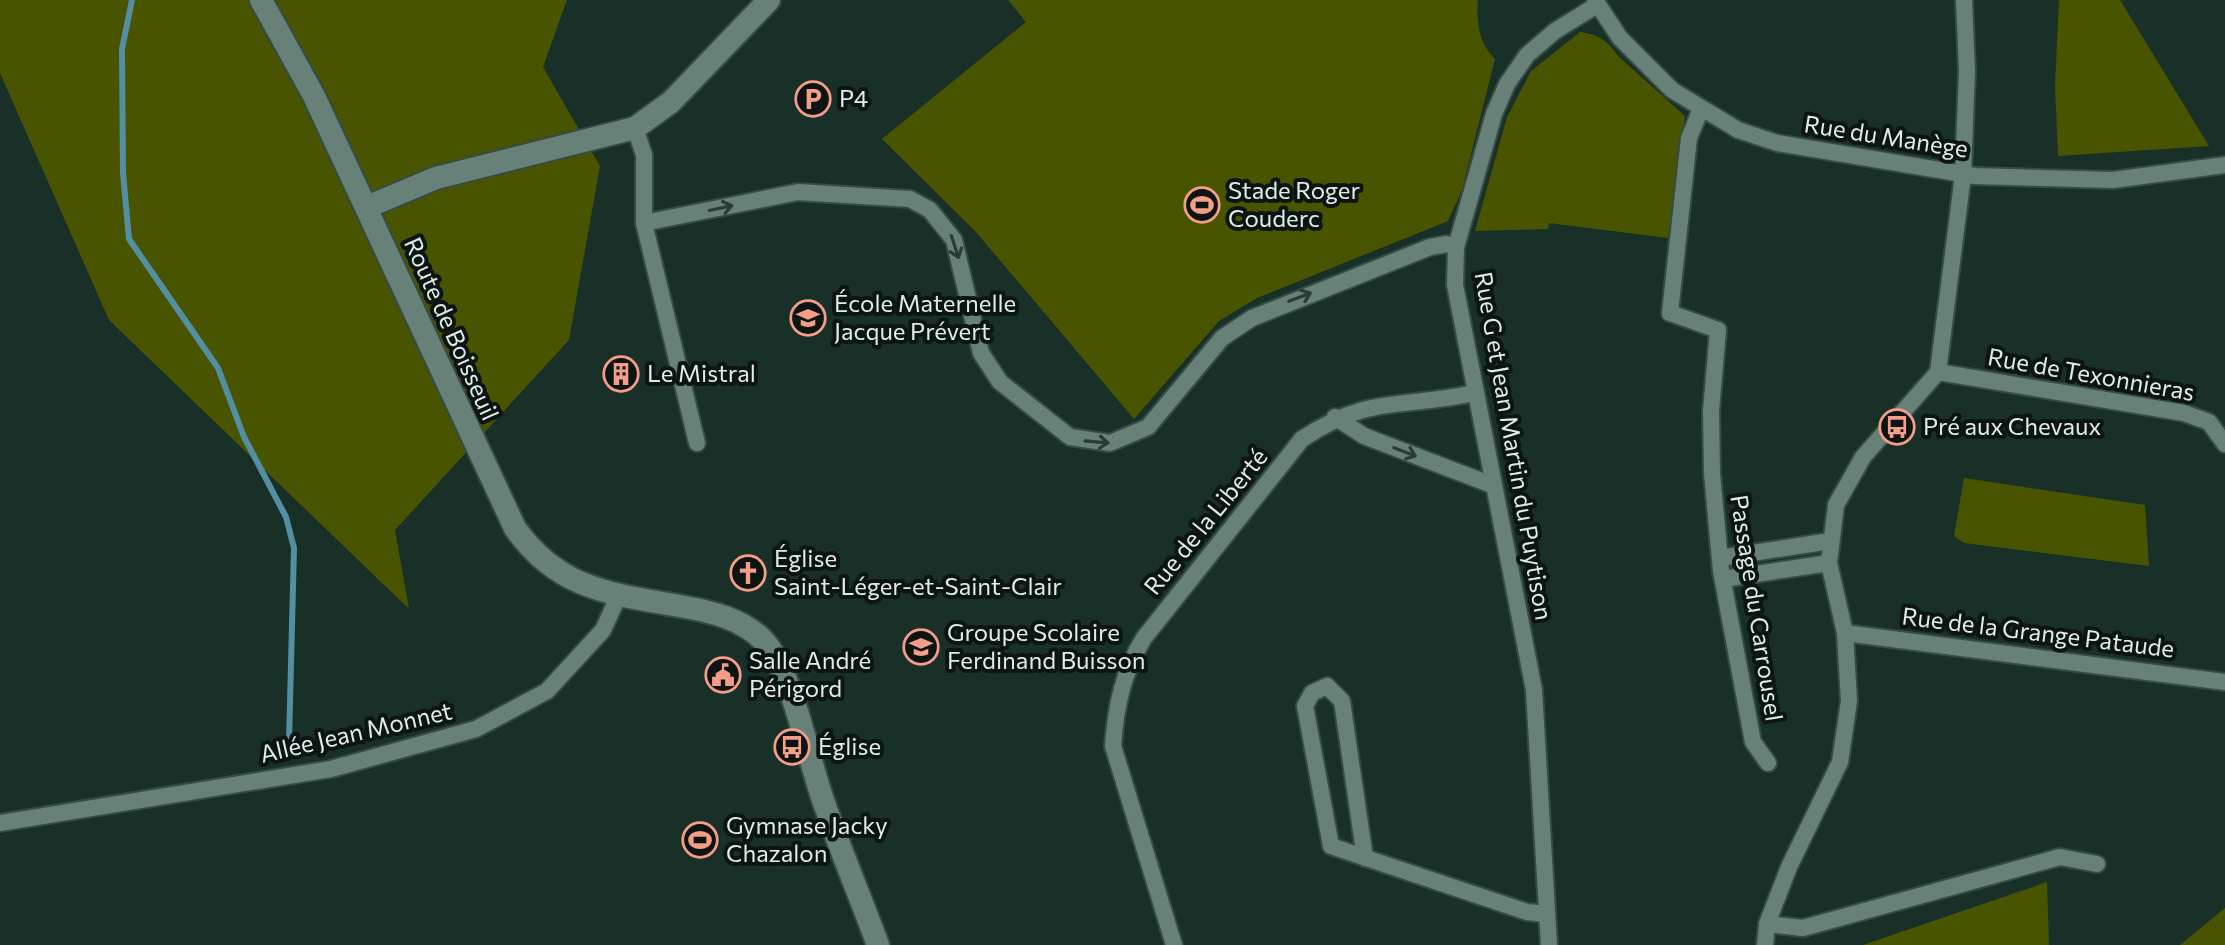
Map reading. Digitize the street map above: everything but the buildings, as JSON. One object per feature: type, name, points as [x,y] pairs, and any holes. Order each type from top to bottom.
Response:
[{"type":"main road","name":"Route de Boisseuil","points":[[261,0],[314,96],[515,528],[533,553],[558,573],[587,587],[717,614],[745,625],[763,641],[785,673],[812,768],[878,945]]},
{"type":"main road","points":[[367,207],[436,178],[635,128],[671,102],[769,0]]},
{"type":"street","points":[[1765,945],[1767,924],[1789,867],[1840,762],[1849,701],[1845,633],[1829,563],[1836,505],[1863,457],[1938,372],[1963,175],[1967,71],[1964,0]]},
{"type":"street","name":"Rue du Manège","points":[[1596,2],[1620,38],[1647,67],[1701,109],[1738,130],[1777,143],[1963,175],[2113,180],[2225,165]]},
{"type":"street","name":"Rue G et Jean Martin du Puytison","points":[[1549,945],[1534,690],[1474,393],[1455,285],[1456,247],[1496,108],[1518,63],[1555,31],[1596,2]]},
{"type":"street","name":"Passage du Carrousel","points":[[1701,109],[1689,138],[1670,313],[1718,330],[1711,411],[1720,558],[1753,742],[1768,763]]},
{"type":"street","points":[[635,128],[644,155],[644,223],[697,443]]},
{"type":"street","points":[[644,223],[798,192],[910,199],[930,210],[954,240],[981,353],[1000,382],[1070,437],[1110,443],[1148,427],[1222,338],[1252,318],[1430,247],[1447,244],[1456,247]]},
{"type":"street","name":"Rue de Texonnieras","points":[[1938,372],[2184,413],[2209,422],[2225,444]]},
{"type":"street","name":"Rue de la Liberté","points":[[1174,945],[1113,746],[1121,684],[1144,638],[1302,439],[1335,417],[1372,405],[1474,393]]},
{"type":"street","points":[[1335,417],[1364,436],[1492,485]]},
{"type":"street","points":[[1720,558],[1830,541]]},
{"type":"street","points":[[1723,579],[1829,563]]},
{"type":"street","name":"Allée Jean Monnet","points":[[0,823],[331,769],[476,729],[547,691],[603,630],[619,595]]},
{"type":"street","name":"Rue de la Grange Pataude","points":[[1845,633],[2225,682]]},
{"type":"street","points":[[1365,858],[1342,701],[1327,686],[1312,693],[1305,706],[1331,846],[1365,858],[1527,912],[1547,914]]},
{"type":"street","points":[[1767,924],[1803,928],[2060,857],[2097,864]]},
{"type":"green space","points":[[0,0],[567,0],[543,67],[600,166],[569,340],[395,530],[409,609],[109,320],[0,73]]},
{"type":"green space","name":"Stade Roger Couderc","points":[[1008,0],[1478,0],[1480,32],[1485,47],[1495,59],[1462,190],[1448,221],[1257,298],[1219,321],[1134,419],[976,232],[882,139],[1026,22]]},
{"type":"green space","points":[[2059,0],[2120,0],[2209,146],[2058,156],[2055,85]]},
{"type":"green space","points":[[1580,32],[1592,34],[1606,42],[1685,116],[1668,238],[1549,223],[1548,229],[1475,231],[1507,117],[1531,71]]},
{"type":"green space","points":[[1964,478],[2145,505],[2149,566],[1964,543],[1954,536]]},
{"type":"green space","points":[[2047,882],[2049,945],[1863,945]]},
{"type":"green space","points":[[2225,908],[2225,945],[2180,945]]},
{"type":"waterway","points":[[132,0],[122,49],[123,173],[129,239],[218,368],[244,437],[286,517],[294,548],[289,741]]},
{"type":"place","name":"P4","points":[[813,99]]},
{"type":"place","name":"Stade Roger Couderc","points":[[1202,205]]},
{"type":"place","name":"École Maternelle Jacque Prévert","points":[[808,318]]},
{"type":"place","name":"Le Mistral","points":[[621,374]]},
{"type":"place","name":"Pré aux Chevaux","points":[[1897,427]]},
{"type":"place","name":"Église Saint-Léger-et-Saint-Clair","points":[[748,573]]},
{"type":"place","name":"Groupe Scolaire Ferdinand Buisson","points":[[921,647]]},
{"type":"place","name":"Salle André Périgord","points":[[723,675]]},
{"type":"place","name":"Église","points":[[792,747]]},
{"type":"place","name":"Gymnase Jacky Chazalon","points":[[700,840]]}]
